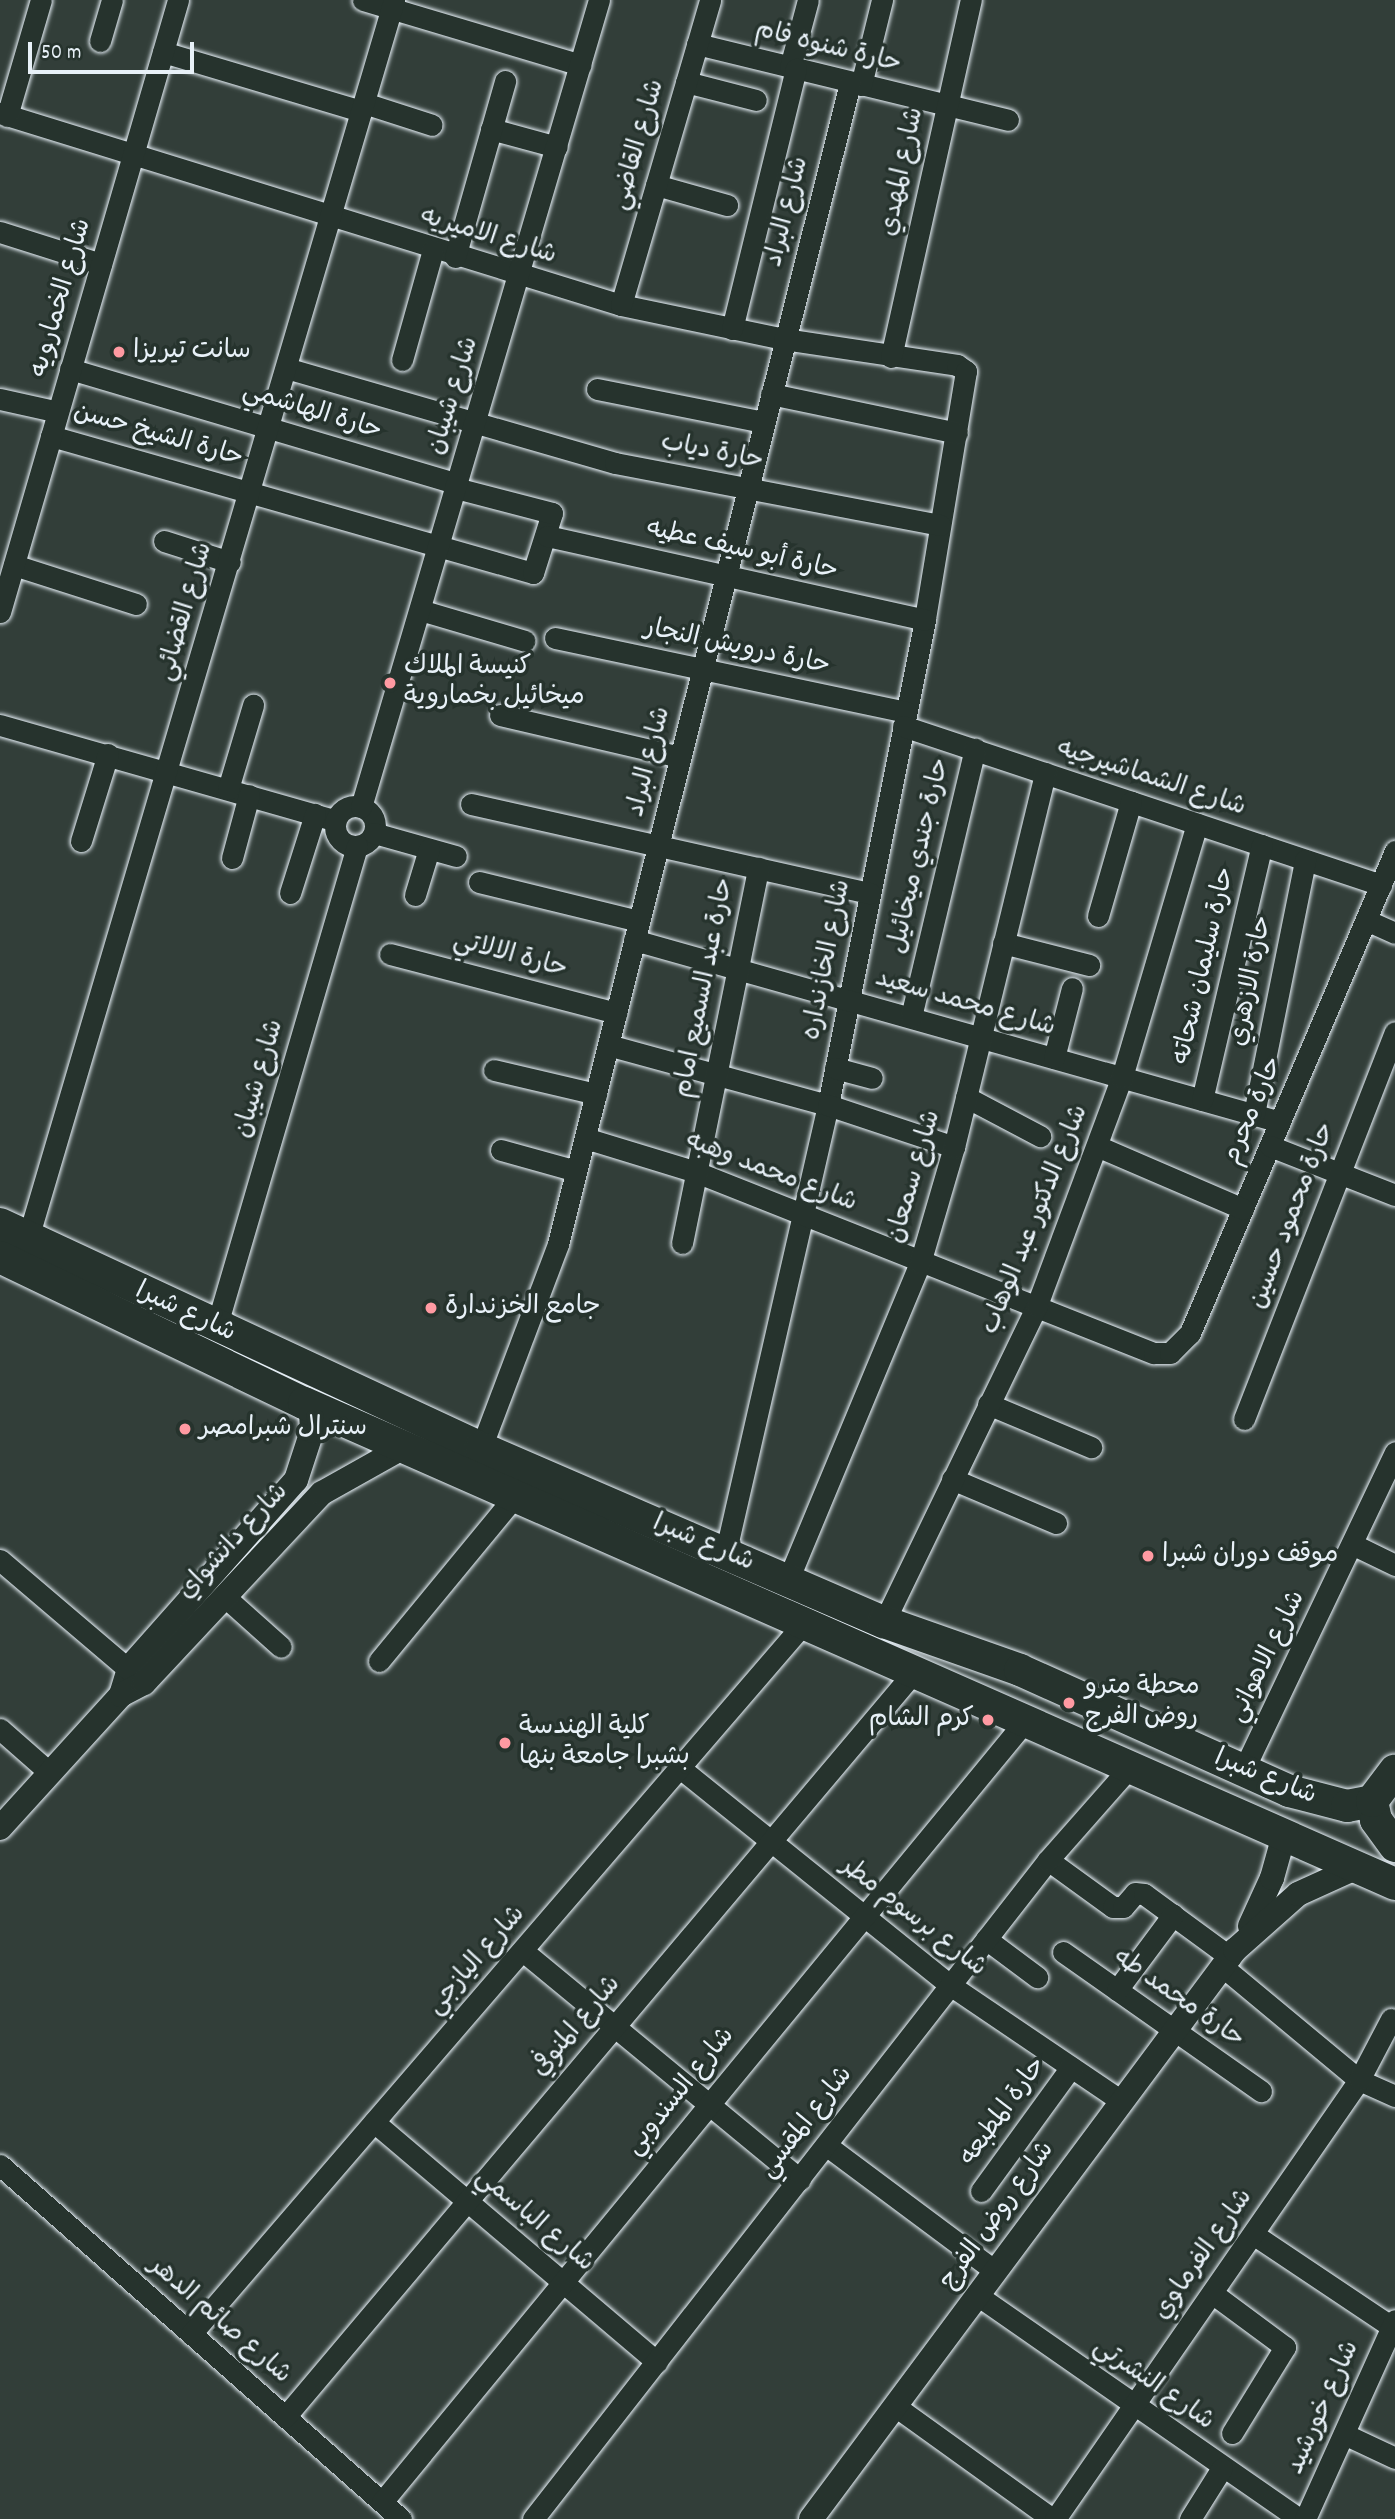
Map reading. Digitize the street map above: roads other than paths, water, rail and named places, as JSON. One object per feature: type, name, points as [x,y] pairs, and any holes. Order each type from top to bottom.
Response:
[{"type":"main road","name":"شارع شبرا","points":[[0,1224],[216,1328],[481,1448],[884,1622],[1020,1670],[1243,1771],[1321,1802],[1347,1806],[1372,1801]]},
{"type":"main road","name":"شارع شبرا","points":[[0,1257],[304,1403],[1382,1878]]},
{"type":"main road","points":[[1014,1715],[1014,1697],[1020,1670]]},
{"type":"main road","points":[[1083,1744],[1081,1716],[1092,1701]]},
{"type":"main road","points":[[1395,1772],[1372,1801],[1377,1820],[1395,1846]]},
{"type":"street","points":[[4,114],[41,0]]},
{"type":"street","points":[[100,41],[112,0]]},
{"type":"street","name":"شارع الخمارويه","points":[[0,612],[10,555],[51,436],[178,0]]},
{"type":"street","points":[[363,0],[392,4],[581,65]]},
{"type":"street","name":"شارع شيبان","points":[[360,807],[520,276],[598,0]]},
{"type":"street","name":"شارع القاضي","points":[[621,305],[710,0]]},
{"type":"street","points":[[732,329],[808,0]]},
{"type":"street","name":"شارع البراد","points":[[481,1448],[558,1244],[784,339],[882,0]]},
{"type":"street","name":"شارع المهدي","points":[[891,357],[971,0]]},
{"type":"street","name":"شارع القضائي","points":[[28,1238],[169,771],[392,4]]},
{"type":"street","name":"حارة شنوه فام","points":[[697,44],[1008,121]]},
{"type":"street","points":[[163,52],[432,125]]},
{"type":"street","points":[[455,257],[505,81]]},
{"type":"street","points":[[686,82],[755,100]]},
{"type":"street","name":"شارع الاميريه","points":[[4,114],[330,219],[621,305],[784,339],[957,365],[967,374]]},
{"type":"street","points":[[491,129],[557,147]]},
{"type":"street","points":[[656,185],[727,205]]},
{"type":"street","points":[[1,236],[101,264]]},
{"type":"street","points":[[402,359],[433,250]]},
{"type":"street","name":"حارة دياب","points":[[286,368],[615,463],[940,525]]},
{"type":"street","name":"حارة الهاشمي","points":[[70,369],[457,486]]},
{"type":"street","name":"شارع الخازنداره","points":[[725,1553],[828,1105],[925,620],[967,374]]},
{"type":"street","points":[[597,389],[763,422]]},
{"type":"street","points":[[771,394],[957,433]]},
{"type":"street","points":[[0,399],[58,412]]},
{"type":"street","name":"حارة الشيخ حسن","points":[[51,436],[250,491],[438,548]]},
{"type":"street","points":[[438,548],[533,573],[547,536],[551,513],[457,486]]},
{"type":"street","name":"حارة أبو سيف عطيه","points":[[547,536],[925,620]]},
{"type":"street","points":[[164,541],[230,562]]},
{"type":"street","points":[[10,555],[136,604]]},
{"type":"street","points":[[419,610],[525,642]]},
{"type":"street","name":"حارة درويش النجار","points":[[555,638],[702,669],[905,719]]},
{"type":"street","points":[[228,789],[253,705]]},
{"type":"street","points":[[500,715],[680,757]]},
{"type":"street","name":"شارع الشماشيرجيه","points":[[905,719],[975,749],[1381,885]]},
{"type":"street","points":[[0,724],[336,821]]},
{"type":"street","name":"حارة جندي ميخائيل","points":[[911,1017],[975,749]]},
{"type":"street","points":[[81,841],[108,754]]},
{"type":"street","name":"شارع سمعان","points":[[788,1580],[920,1263],[954,1147],[1045,773]]},
{"type":"street","points":[[232,858],[249,795]]},
{"type":"street","points":[[1098,916],[1131,802]]},
{"type":"street","points":[[471,804],[870,893]]},
{"type":"street","points":[[360,807],[371,814],[374,833],[357,846],[339,838],[336,821],[346,809],[360,807]]},
{"type":"street","points":[[290,893],[315,814]]},
{"type":"street","name":"شارع الدكتور عبد الوهاب","points":[[884,1622],[1037,1306],[1122,1077],[1197,824]]},
{"type":"street","points":[[374,833],[456,856]]},
{"type":"street","name":"حارة سليمان شحاته","points":[[1202,1100],[1262,845]]},
{"type":"street","name":"شارع شيبان","points":[[216,1328],[357,846]]},
{"type":"street","points":[[415,895],[429,849]]},
{"type":"street","name":"حارة محرم","points":[[1170,1353],[1190,1333],[1395,851]]},
{"type":"street","name":"حارة الازهري","points":[[1254,1114],[1305,860]]},
{"type":"street","name":"حارة عبد السميع امام","points":[[682,1243],[758,868]]},
{"type":"street","name":"شارع محمد سعيد","points":[[479,882],[636,930],[737,969],[1280,1122]]},
{"type":"street","points":[[1366,920],[1395,933]]},
{"type":"street","points":[[1003,943],[1089,965]]},
{"type":"street","name":"حارة الالاتي","points":[[390,954],[616,1013]]},
{"type":"street","points":[[1054,1058],[1072,988]]},
{"type":"street","name":"حارة محمود حسين","points":[[1244,1419],[1395,1032]]},
{"type":"street","points":[[608,1045],[828,1105],[954,1147]]},
{"type":"street","points":[[835,1068],[872,1079]]},
{"type":"street","points":[[494,1070],[596,1094]]},
{"type":"street","points":[[966,1097],[1040,1136]]},
{"type":"street","name":"شارع محمد وهبه","points":[[584,1138],[696,1172],[920,1263],[1154,1353],[1170,1353]]},
{"type":"street","points":[[1097,1146],[1243,1209]]},
{"type":"street","points":[[1270,1146],[1395,1195]]},
{"type":"street","points":[[501,1150],[576,1171]]},
{"type":"street","name":"شارع دانشواي","points":[[0,1828],[121,1695],[296,1480],[312,1431],[311,1414],[304,1403]]},
{"type":"street","points":[[988,1404],[1091,1447]]},
{"type":"street","name":"شارع دانشواي","points":[[137,1676],[224,1596],[323,1493],[404,1447]]},
{"type":"street","name":"شارع الاهواني","points":[[1243,1771],[1354,1545],[1395,1452]]},
{"type":"street","points":[[952,1479],[1056,1523]]},
{"type":"street","points":[[379,1661],[516,1495]]},
{"type":"street","points":[[1354,1545],[1395,1565]]},
{"type":"street","points":[[0,1560],[137,1676]]},
{"type":"street","points":[[224,1596],[281,1647]]},
{"type":"street","name":"شارع اليازجي","points":[[191,2334],[804,1623]]},
{"type":"street","name":"شارع المنوفي","points":[[285,2417],[912,1673]]},
{"type":"street","name":"شارع السندوبي","points":[[382,2502],[862,1915],[1014,1715]]},
{"type":"street","points":[[0,1729],[49,1772]]},
{"type":"street","name":"شارع المقسي","points":[[533,2519],[1048,1860],[1131,1766]]},
{"type":"street","name":"شارع برسوم مطر","points":[[680,1768],[950,1985],[1121,2100]]},
{"type":"street","name":"شارع روض الفرج","points":[[815,2518],[1121,2100],[1229,1958],[1272,1878],[1284,1835]]},
{"type":"street","points":[[1048,1860],[1113,1908],[1123,1907],[1141,1893],[1229,1958],[1359,2080],[1395,2096]]},
{"type":"street","name":"شارع روض الفرج","points":[[1229,1958],[1298,1894],[1350,1870],[1382,1878]]},
{"type":"street","points":[[1117,1990],[1172,1915]]},
{"type":"street","points":[[986,1939],[1037,1977]]},
{"type":"street","points":[[523,1951],[613,2028],[800,2179]]},
{"type":"street","name":"حارة محمد طه","points":[[1063,1952],[1261,2091]]},
{"type":"street","name":"شارع الفرماوي","points":[[1054,2519],[1359,2080],[1391,2020]]},
{"type":"street","name":"حارة المطبعه","points":[[981,2191],[1072,2067]]},
{"type":"street","name":"شارع الباسمي","points":[[374,2122],[657,2362]]},
{"type":"street","points":[[826,2145],[995,2271]]},
{"type":"street","name":"شارع صائم الدهر","points":[[0,2165],[401,2519]]},
{"type":"street","points":[[1253,2234],[1394,2326]]},
{"type":"street","points":[[1212,2293],[1286,2347],[1232,2433]]},
{"type":"street","name":"شارع النشرتي","points":[[977,2295],[1222,2468],[1299,2519]]},
{"type":"street","name":"شارع خورشيد","points":[[1305,2519],[1394,2326]]},
{"type":"street","points":[[895,2406],[1054,2519]]},
{"type":"street","points":[[1343,2434],[1395,2458]]},
{"type":"street","points":[[1190,2519],[1222,2468]]},
{"type":"place","name":"سانت تيريزا","points":[[119,352]]},
{"type":"place","name":"كنيسة الملاك ميخائيل بخماروية","points":[[390,683]]},
{"type":"place","name":"جامع الخزندارة","points":[[431,1308]]},
{"type":"place","name":"سنترال شبرامصر","points":[[185,1429]]},
{"type":"place","name":"موقف دوران شبرا","points":[[1148,1556]]},
{"type":"place","name":"محطة مترو روض الفرج","points":[[1069,1703]]},
{"type":"place","name":"كرم الشام","points":[[988,1720]]},
{"type":"place","name":"كلية الهندسة بشبرا جامعة بنها","points":[[505,1743]]}]
